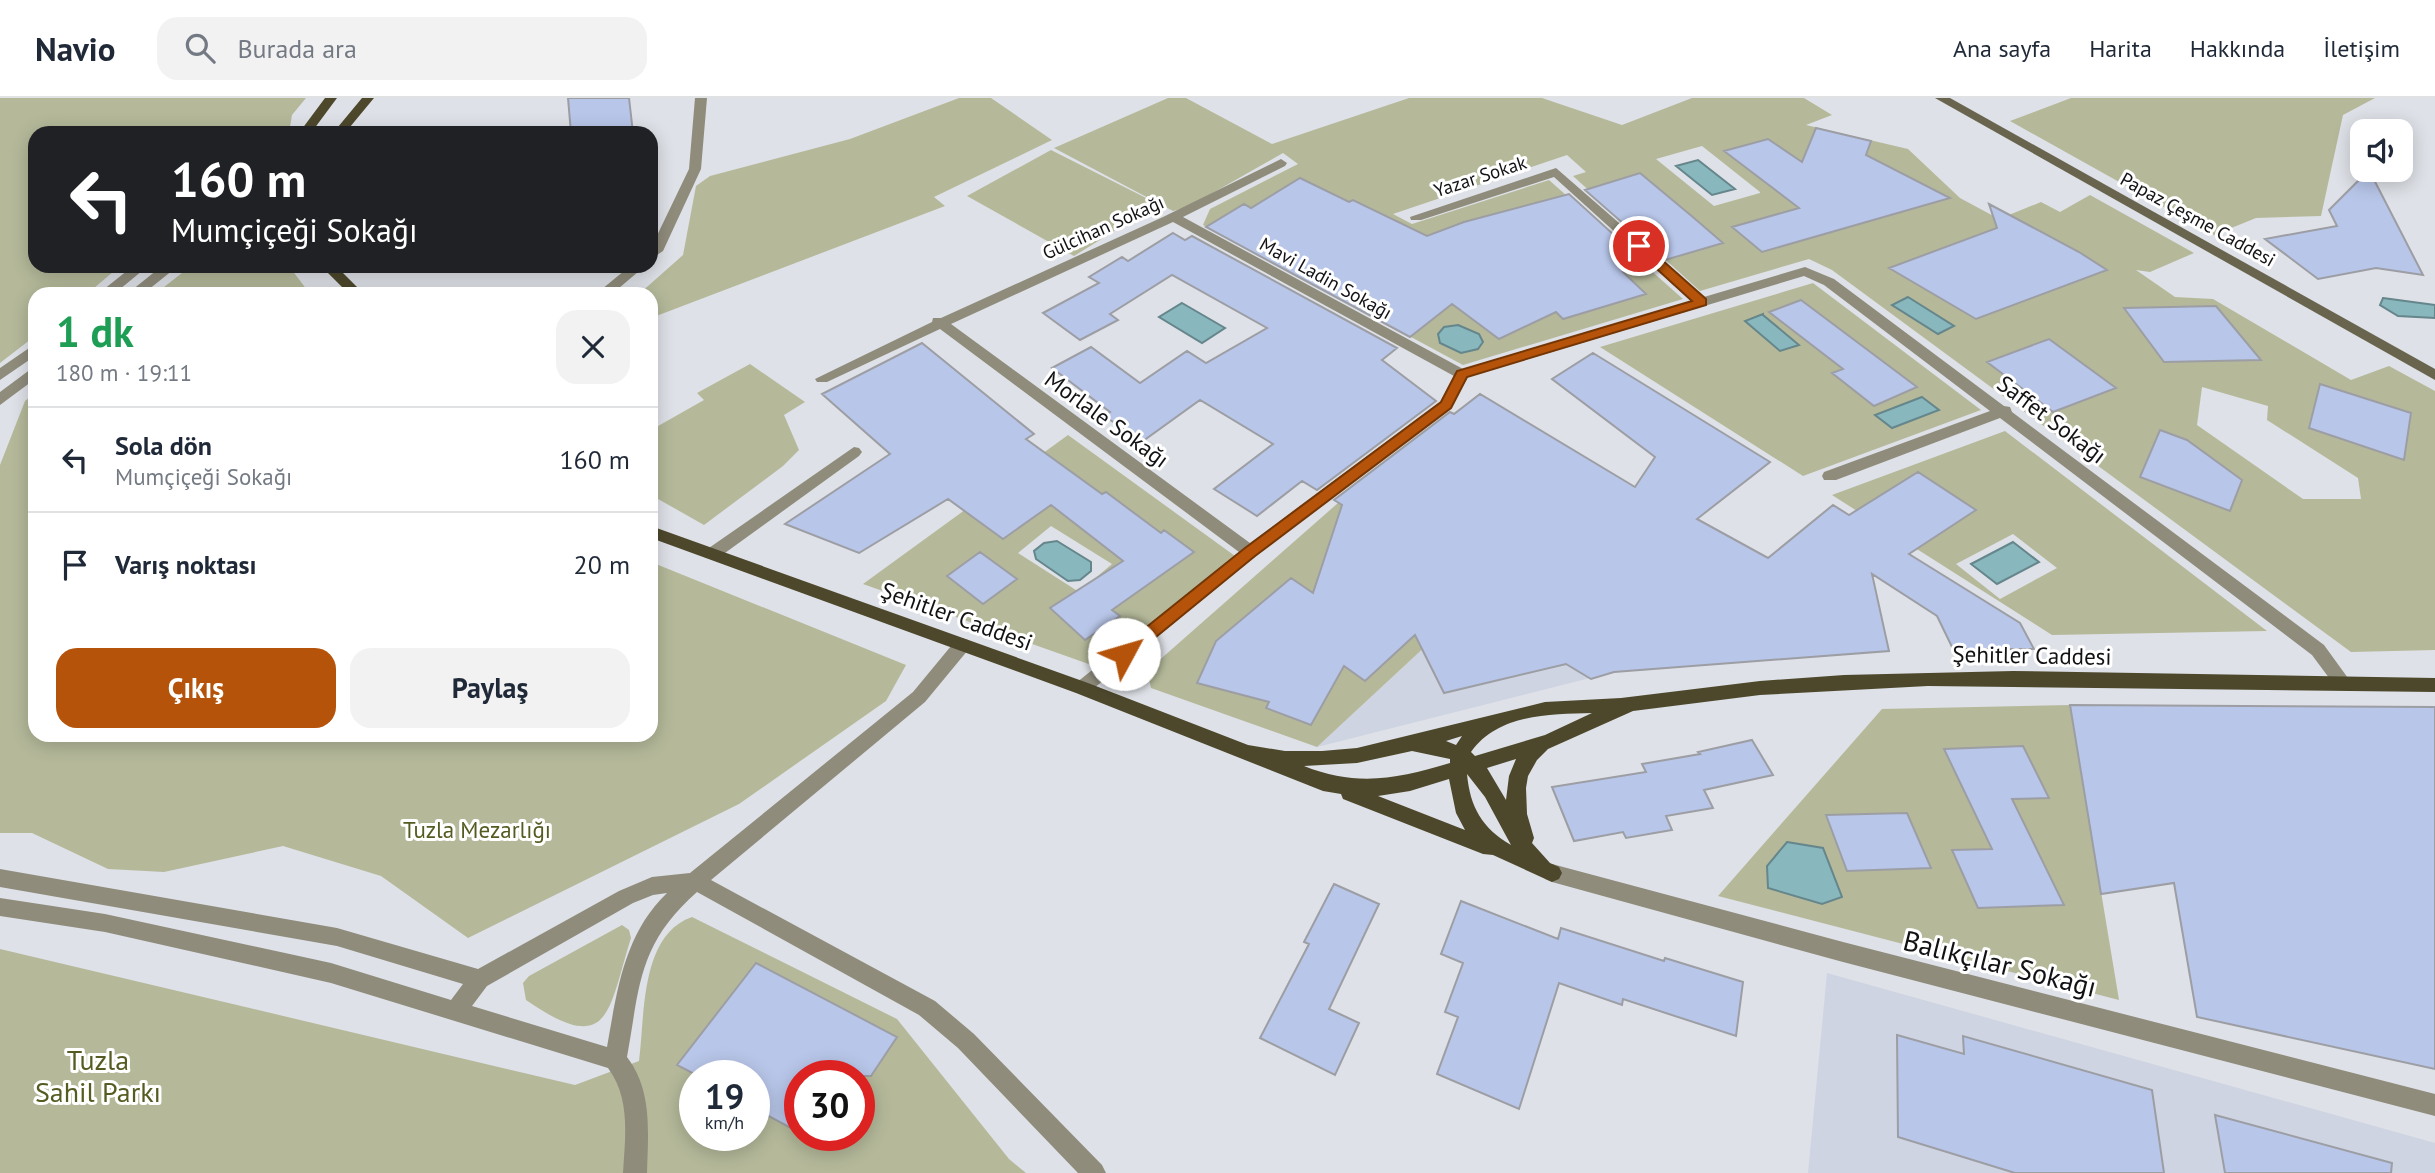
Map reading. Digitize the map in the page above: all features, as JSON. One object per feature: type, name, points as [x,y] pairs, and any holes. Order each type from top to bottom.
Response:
[{"type":"main road","points":[[310,126],[331,98]]},
{"type":"main road","points":[[346,126],[368,98]]},
{"type":"main road","points":[[335,273],[350,287]]},
{"type":"main road","name":"Şehitler Caddesi","points":[[658,535],[1082,688],[1330,785],[1385,788],[1463,763],[1550,741],[1630,705]]},
{"type":"main road","name":"Şehitler Caddesi","points":[[1244,752],[1272,758],[1324,760],[1379,754],[1507,716],[1570,705],[1630,705],[1756,688],[1935,678],[2435,685]]},
{"type":"main road","points":[[1507,716],[1474,734],[1463,763],[1459,798],[1469,822],[1485,839],[1509,855]]},
{"type":"main road","points":[[1550,741],[1531,752],[1521,763],[1517,775],[1519,821],[1523,836],[1531,850],[1552,873]]},
{"type":"main road","points":[[1409,745],[1429,745],[1463,763],[1496,795],[1519,841],[1531,858],[1552,873]]},
{"type":"main road","points":[[1330,785],[1552,873]]},
{"type":"street","points":[[658,247],[695,169],[701,98]]},
{"type":"street","name":"Papaz Çeşme Caddesi","points":[[1941,98],[2435,374]]},
{"type":"street","name":"Gülcihan Sokağı","points":[[822,379],[938,321],[1195,209],[1280,163]]},
{"type":"street","name":"Yazar Sokak","points":[[1416,217],[1556,172],[1701,302]]},
{"type":"street","name":"Mavi Ladin Sokağı","points":[[1173,217],[1462,374]]},
{"type":"street","name":"Saffet Sokağı","points":[[1701,302],[1805,271],[1829,282],[2005,411],[2318,650],[2344,685]]},
{"type":"street","points":[[113,287],[132,273]]},
{"type":"street","points":[[143,287],[161,273]]},
{"type":"street","points":[[612,287],[629,273]]},
{"type":"street","points":[[1082,688],[1250,552],[1446,405],[1462,374],[1701,302]]},
{"type":"street","name":"Morlale Sokağı","points":[[938,321],[1250,552]]},
{"type":"street","points":[[0,375],[28,354]]},
{"type":"street","points":[[0,400],[28,377]]},
{"type":"street","points":[[1830,476],[2005,411]]},
{"type":"street","points":[[712,554],[854,452]]},
{"type":"street","points":[[615,1060],[637,960],[650,929],[669,904],[919,697],[962,645]]},
{"type":"street","name":"Balıkçılar Sokağı","points":[[1552,873],[1843,952],[2435,1105]]},
{"type":"street","points":[[0,878],[337,937],[479,979]]},
{"type":"street","points":[[455,1012],[479,979],[626,897],[652,886],[695,881],[927,1007],[967,1041],[1094,1173]]},
{"type":"street","points":[[0,907],[106,923],[331,973],[615,1060],[626,1072],[635,1092],[635,1173]]},
{"type":"shaded area","points":[[1485,591],[1614,672],[1317,747]]},
{"type":"shaded area","points":[[1827,973],[2435,1143],[2435,1173],[1808,1173]]},
{"type":"green space","points":[[0,98],[306,98],[292,115],[290,126],[28,126],[28,273],[112,273],[95,287],[28,287],[28,341],[0,363]]},
{"type":"green space","points":[[959,98],[991,98],[1052,140],[934,197],[945,206],[658,315],[658,287],[647,287],[683,255],[696,186],[710,176],[850,139]]},
{"type":"green space","points":[[1168,98],[1186,98],[1272,144],[1409,98],[1542,98],[1622,125],[1692,98],[1804,98],[1832,115],[1806,125],[1908,149],[1960,198],[1999,219],[2041,202],[2060,212],[2090,195],[2194,253],[2150,272],[2136,270],[2175,297],[2213,299],[2351,380],[2389,366],[2435,391],[2435,650],[2351,652],[1832,270],[1809,259],[1700,291],[1573,176],[1586,172],[1567,155],[1393,214],[1412,224],[1549,180],[1683,299],[1463,365],[1203,225],[1210,209],[1298,164],[1283,153],[1188,207],[1173,211],[1054,148]],"holes":[[[1702,146],[1760,192],[1760,193],[1714,206],[1656,159]],[[2202,387],[2268,406],[2267,420],[2358,478],[2361,499],[2303,499],[2197,425]]]},
{"type":"green space","points":[[2071,98],[2375,98],[2343,115],[2321,216],[2256,218],[2214,235],[2010,121]]},
{"type":"green space","points":[[1051,150],[1158,204],[1074,256],[967,196]]},
{"type":"green space","points":[[182,273],[294,273],[305,287],[164,287]]},
{"type":"green space","points":[[1813,283],[1981,410],[1803,476],[1600,347]]},
{"type":"green space","points":[[750,364],[805,402],[784,415],[799,450],[783,466],[704,525],[658,499],[658,426],[704,400],[697,393]]},
{"type":"green space","name":"Tuzla Mezarlığı","points":[[28,399],[28,742],[658,742],[658,565],[906,665],[886,701],[739,804],[468,938],[381,876],[283,846],[164,872],[108,869],[32,833],[0,833],[0,465]]},
{"type":"green space","points":[[2005,431],[2267,631],[2052,635],[1832,495]],"holes":[[[2013,534],[2057,568],[2000,599],[1956,564]]]},
{"type":"green space","points":[[1068,435],[1235,556],[1097,667],[863,584]],"holes":[[[1051,526],[1112,564],[1079,592],[1018,553]]]},
{"type":"green space","points":[[1338,503],[1485,591],[1317,747],[1151,688],[1147,671]]},
{"type":"green space","points":[[2070,705],[2119,1000],[1718,896],[1882,709]]},
{"type":"green space","name":"Tuzla Sahil Parkı","points":[[692,917],[897,1019],[1009,1159],[1026,1173],[0,1173],[0,949],[575,1085],[639,1061],[648,978],[663,941],[675,926]]},
{"type":"green space","points":[[622,925],[629,930],[631,938],[617,986],[602,1018],[591,1025],[575,1025],[554,1017],[526,1000],[523,983],[529,976]]},
{"type":"water","points":[[1698,160],[1735,189],[1712,195],[1676,166]]},
{"type":"water","points":[[1908,297],[1954,326],[1938,334],[1892,305]]},
{"type":"water","points":[[2383,298],[2435,305],[2435,318],[2398,316],[2380,305]]},
{"type":"water","points":[[1182,303],[1225,328],[1202,343],[1159,317]]},
{"type":"water","points":[[1763,314],[1799,345],[1780,351],[1745,321]]},
{"type":"water","points":[[1458,325],[1479,334],[1483,342],[1478,349],[1461,353],[1440,343],[1438,334],[1444,327]]},
{"type":"water","points":[[1922,397],[1939,410],[1892,428],[1875,415]]},
{"type":"water","points":[[1057,541],[1091,562],[1091,571],[1080,580],[1068,581],[1036,559],[1034,551],[1044,543]]},
{"type":"water","points":[[2013,542],[2039,562],[1997,584],[1971,564]]},
{"type":"water","points":[[1787,842],[1823,848],[1842,897],[1822,904],[1768,888],[1767,866]]},
{"type":"building","points":[[568,98],[629,98],[632,126],[570,126]]},
{"type":"building","points":[[1816,128],[1871,141],[1866,155],[1950,198],[1762,252],[1732,227],[1799,208],[1724,151],[1768,139],[1802,162]]},
{"type":"building","points":[[1640,173],[1723,243],[1665,260],[1585,190]]},
{"type":"building","points":[[1300,178],[1427,236],[1464,222],[1569,194],[1647,265],[1623,272],[1646,294],[1563,319],[1556,312],[1499,339],[1452,304],[1410,337],[1206,227],[1244,204],[1251,208]]},
{"type":"building","points":[[2357,182],[2375,182],[2423,275],[2376,268],[2318,279],[2265,239],[2337,226],[2329,210]]},
{"type":"building","points":[[1989,204],[2107,270],[1976,319],[1889,268],[1997,228]]},
{"type":"building","points":[[1173,233],[1185,240],[1192,236],[1397,348],[1382,360],[1436,401],[1317,490],[1302,481],[1257,516],[1214,489],[1273,444],[1200,400],[1143,441],[1104,416],[1110,412],[1052,368],[1091,347],[1140,383],[1187,351],[1206,363],[1267,328],[1172,275],[1110,314],[1118,320],[1080,340],[1043,313],[1099,283],[1089,277],[1122,257],[1128,261]]},
{"type":"building","points":[[1801,300],[1917,387],[1874,406],[1832,373],[1843,369],[1769,312]]},
{"type":"building","points":[[2216,306],[2261,360],[2164,362],[2124,308]]},
{"type":"building","points":[[2049,339],[2116,388],[2053,412],[1987,362]]},
{"type":"building","points":[[922,343],[1034,434],[1026,439],[1102,494],[1106,492],[1161,533],[1164,530],[1194,552],[1112,610],[1120,616],[1085,640],[1050,608],[1123,561],[1051,505],[1003,539],[948,499],[859,553],[785,524],[890,454],[822,394]]},
{"type":"building","points":[[1593,353],[1770,462],[1697,519],[1768,558],[1833,505],[1849,515],[1918,472],[1976,510],[1909,554],[2020,623],[2034,649],[1953,649],[1937,616],[1872,574],[1889,651],[1614,672],[1591,679],[1566,664],[1444,693],[1415,635],[1365,681],[1344,666],[1311,725],[1266,708],[1269,702],[1197,683],[1216,641],[1291,578],[1313,593],[1342,505],[1334,500],[1450,412],[1454,414],[1480,394],[1635,487],[1655,457],[1552,379]]},
{"type":"building","points":[[2320,384],[2411,413],[2404,460],[2309,428]]},
{"type":"building","points":[[2160,430],[2187,440],[2242,480],[2230,511],[2140,477]]},
{"type":"building","points":[[980,552],[1017,579],[983,604],[947,576]]},
{"type":"building","points":[[2070,705],[2435,707],[2435,1069],[2197,1017],[2174,883],[2101,894]]},
{"type":"building","points":[[1752,740],[1773,775],[1704,790],[1713,808],[1666,816],[1672,830],[1626,838],[1623,832],[1574,841],[1552,787],[1646,772],[1642,764],[1700,754],[1698,752]]},
{"type":"building","points":[[2023,746],[2049,798],[2012,799],[2064,905],[1978,908],[1952,850],[1992,849],[1944,749]]},
{"type":"building","points":[[1907,813],[1931,868],[1847,871],[1826,815]]},
{"type":"building","points":[[1334,884],[1379,904],[1329,1009],[1359,1023],[1335,1075],[1260,1038],[1309,944],[1304,942]]},
{"type":"building","points":[[1461,901],[1558,939],[1561,928],[1664,961],[1665,958],[1743,982],[1736,1036],[1623,999],[1622,1005],[1559,983],[1519,1109],[1437,1074],[1458,1017],[1445,1012],[1463,963],[1441,954]]},
{"type":"building","points":[[756,963],[897,1037],[875,1070],[875,1060],[784,1060],[784,1124],[770,1117],[770,1060],[681,1060]]},
{"type":"building","points":[[1897,1035],[1964,1054],[1963,1036],[2152,1090],[2164,1173],[2015,1173],[1898,1137]]},
{"type":"building","points":[[2215,1115],[2392,1163],[2391,1173],[2225,1173]]},
{"type":"route","points":[[1124,654],[1250,552],[1446,405],[1462,374],[1701,302],[1639,246]]}]
